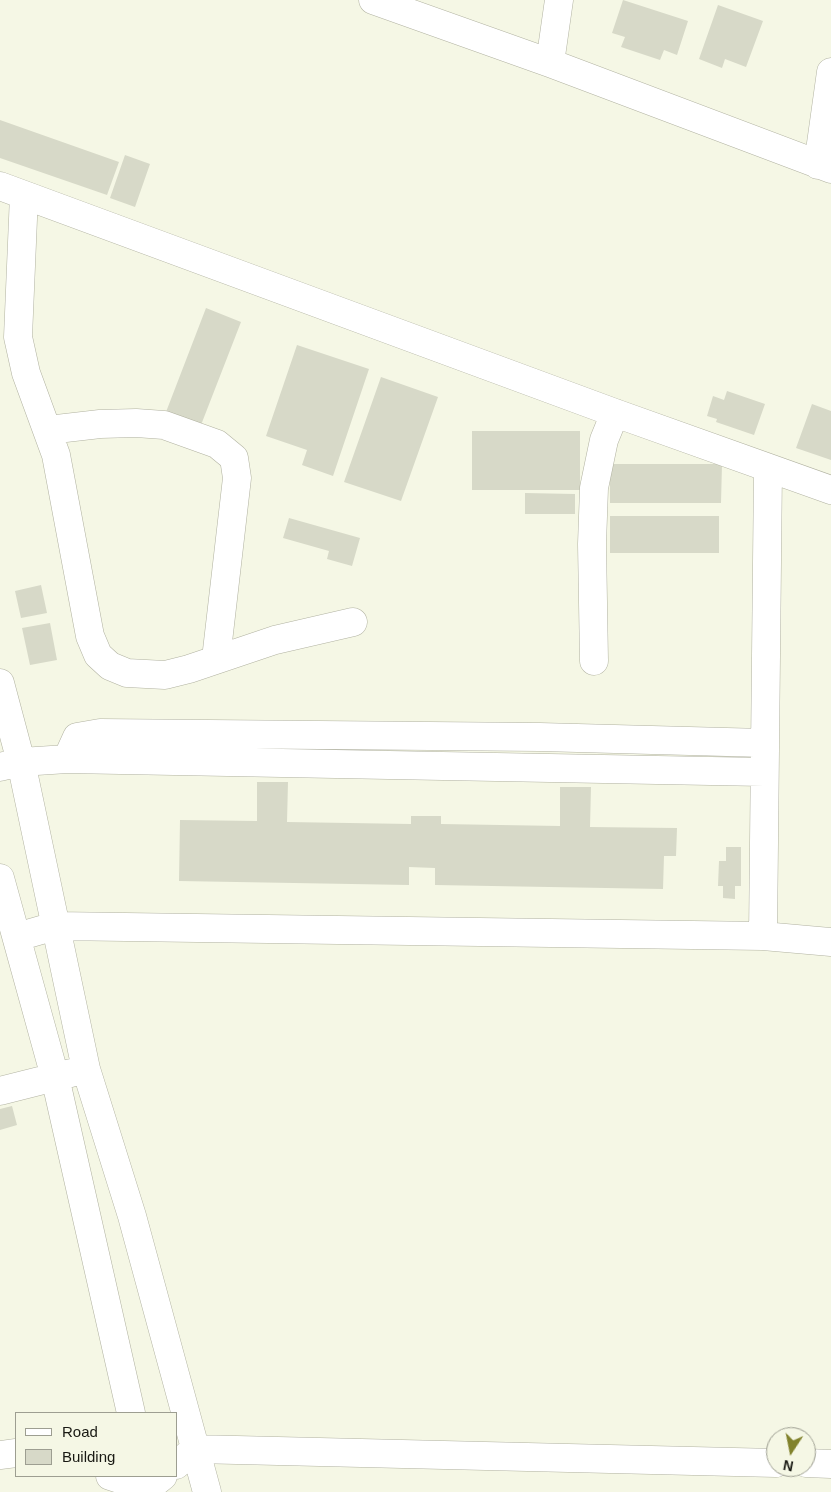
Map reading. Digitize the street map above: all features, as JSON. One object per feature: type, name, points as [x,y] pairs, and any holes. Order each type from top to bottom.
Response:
[{"type":"street","points":[[373,0],[550,63],[825,167],[831,72]]},
{"type":"street","points":[[550,63],[559,0]]},
{"type":"street","points":[[353,622],[275,640],[189,669],[165,675],[128,673],[110,666],[98,655],[90,636],[64,489],[48,430],[26,373],[18,336],[12,191],[768,469],[831,490]]},
{"type":"street","points":[[594,662],[592,544],[594,488],[604,440],[615,413]]},
{"type":"street","points":[[48,430],[109,424],[164,426],[217,444],[234,458],[237,478],[216,659]]},
{"type":"street","points":[[763,936],[768,469]]},
{"type":"street","points":[[0,683],[10,764],[55,926],[86,1070],[132,1216],[176,1412]]},
{"type":"street","points":[[67,759],[73,742],[83,735],[122,733],[540,737],[764,743]]},
{"type":"street","points":[[233,734],[235,763]]},
{"type":"street","points":[[306,734],[307,762]]},
{"type":"street","points":[[540,737],[540,767]]},
{"type":"street","points":[[617,739],[620,768]]},
{"type":"street","points":[[10,764],[67,759],[764,772]]},
{"type":"street","points":[[0,878],[55,1077],[131,1412]]},
{"type":"street","points":[[17,937],[55,926],[763,936],[831,942]]},
{"type":"street","points":[[0,1091],[86,1070]]},
{"type":"street","points":[[178,1421],[186,1457],[207,1492]]},
{"type":"street","points":[[0,1455],[15,1453]]},
{"type":"street","points":[[186,1457],[766,1463]]},
{"type":"street","points":[[816,1463],[831,1464]]},
{"type":"street","points":[[116,1477],[151,1483]]},
{"type":"building","points":[[623,0],[688,21],[677,55],[664,50],[660,60],[621,47],[625,37],[612,33]]},
{"type":"building","points":[[718,5],[763,21],[746,67],[725,59],[722,68],[699,59]]},
{"type":"building","points":[[0,120],[119,162],[107,195],[0,158]]},
{"type":"building","points":[[125,155],[150,164],[135,207],[110,198]]},
{"type":"building","points":[[206,308],[241,322],[201,425],[166,412]]},
{"type":"building","points":[[297,345],[369,369],[333,476],[302,465],[307,450],[266,436]]},
{"type":"building","points":[[381,377],[438,397],[401,501],[344,482]]},
{"type":"building","points":[[727,391],[765,404],[754,435],[716,422],[717,419],[707,416],[713,396],[724,400]]},
{"type":"building","points":[[812,404],[831,411],[831,460],[796,448]]},
{"type":"building","points":[[472,431],[580,431],[580,490],[472,490]]},
{"type":"building","points":[[610,464],[722,464],[721,503],[610,503]]},
{"type":"building","points":[[525,493],[575,494],[575,514],[525,514]]},
{"type":"building","points":[[610,516],[719,516],[719,553],[610,553]]},
{"type":"building","points":[[289,518],[360,538],[352,566],[327,559],[329,551],[283,538]]},
{"type":"building","points":[[41,585],[47,613],[21,618],[15,591]]},
{"type":"building","points":[[50,623],[57,660],[30,665],[22,628]]},
{"type":"building","points":[[257,782],[288,782],[287,822],[411,824],[411,816],[441,816],[441,824],[560,826],[560,787],[591,787],[590,827],[677,828],[676,856],[664,856],[663,889],[435,885],[435,868],[409,867],[409,885],[179,881],[180,820],[257,821]]},
{"type":"building","points":[[726,847],[741,847],[741,886],[735,886],[735,899],[723,898],[723,886],[718,886],[719,861],[726,861]]},
{"type":"building","points":[[12,1106],[17,1125],[0,1130],[0,1109]]}]
